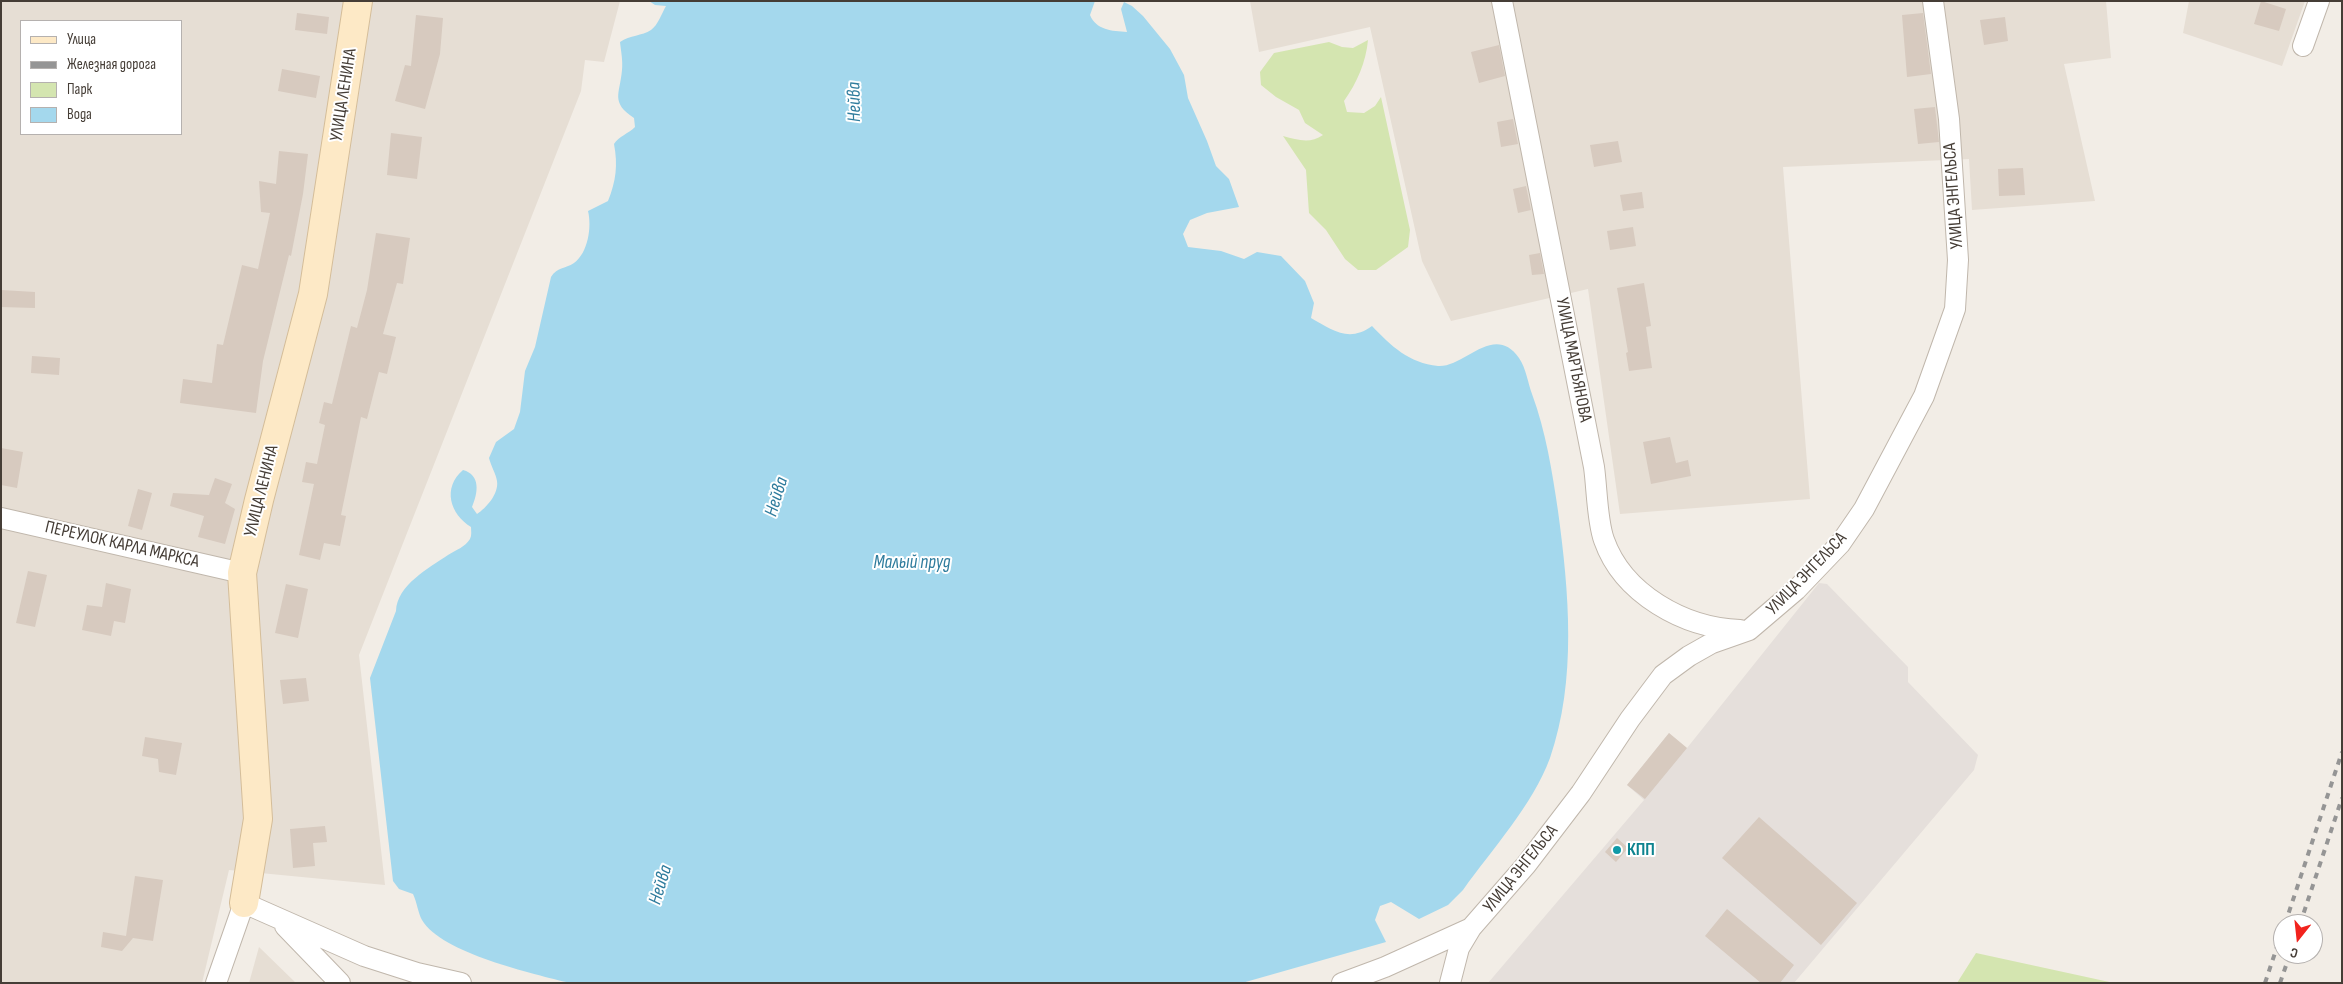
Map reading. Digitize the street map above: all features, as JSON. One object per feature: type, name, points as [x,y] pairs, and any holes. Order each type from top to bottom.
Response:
[{"type":"street","name":"УЛИЦА ЛЕНИНА","points":[[216,983],[244,903],[258,819],[242,573],[259,500],[313,294],[358,1]]},
{"type":"street","name":"УЛИЦА МАРТЬЯНОВА","points":[[1502,1],[1594,467],[1603,538],[1617,568],[1635,589],[1658,604],[1683,617],[1719,629],[1749,630]]},
{"type":"street","name":"УЛИЦА ЭНГЕЛЬСА","points":[[1450,983],[1459,948],[1471,928],[1526,865],[1581,793],[1630,719],[1663,676],[1689,656],[1712,642],[1749,630],[1796,590],[1840,544],[1864,510],[1924,396],[1955,309],[1958,260],[1949,119],[1934,1]]},
{"type":"street","points":[[2302,46],[2319,1]]},
{"type":"street","name":"ПЕРЕУЛОК КАРЛА МАРКСА","points":[[1,518],[242,573]]},
{"type":"street","points":[[244,903],[364,956],[416,973],[460,983]]},
{"type":"street","points":[[277,917],[340,983]]},
{"type":"street","points":[[1342,983],[1385,967],[1471,928]]},
{"type":"shaded area","points":[[1,1],[620,1],[604,62],[585,60],[581,91],[359,655],[385,885],[229,870],[202,983],[1,983]]},
{"type":"shaded area","points":[[1250,1],[2106,1],[2111,58],[2064,64],[2095,201],[1972,210],[1969,159],[1783,167],[1810,499],[1620,514],[1588,289],[1451,321],[1422,261],[1370,27],[1259,52]]},
{"type":"shaded area","points":[[2189,1],[2305,1],[2282,66],[2183,33]]},
{"type":"shaded area","points":[[1819,583],[1827,584],[1908,667],[1908,682],[1978,755],[1974,770],[1794,983],[1488,983],[1644,800],[1627,785],[1669,733],[1687,748]]},
{"type":"shaded area","points":[[259,947],[296,983],[249,983]]},
{"type":"green space","points":[[1368,40],[1360,72],[1344,101],[1347,112],[1364,113],[1375,106],[1381,97],[1410,230],[1408,247],[1376,270],[1358,270],[1345,259],[1326,230],[1309,213],[1306,170],[1283,136],[1299,140],[1313,140],[1323,135],[1305,123],[1299,110],[1276,97],[1261,85],[1260,72],[1274,53],[1329,42],[1342,47],[1353,48]]},
{"type":"green space","points":[[1976,953],[2114,983],[1957,983]]},
{"type":"water","name":"Малый пруд","points":[[649,1],[1095,1],[1090,15],[1096,24],[1105,29],[1127,32],[1121,9],[1124,2],[1132,6],[1143,16],[1170,49],[1184,75],[1188,98],[1216,166],[1229,179],[1239,207],[1207,213],[1190,220],[1183,234],[1188,247],[1221,251],[1244,259],[1257,252],[1281,256],[1305,281],[1314,303],[1311,318],[1333,330],[1348,334],[1356,334],[1372,326],[1394,347],[1418,361],[1438,366],[1448,365],[1479,349],[1499,344],[1509,348],[1519,358],[1525,371],[1545,437],[1558,511],[1567,604],[1568,636],[1564,698],[1559,728],[1550,758],[1533,793],[1463,890],[1448,905],[1419,919],[1391,902],[1380,906],[1375,920],[1386,942],[1242,983],[570,983],[490,961],[448,942],[432,932],[419,914],[413,894],[399,889],[393,881],[370,678],[402,593],[415,578],[463,546],[470,539],[471,527],[458,515],[451,500],[452,485],[456,477],[463,470],[473,476],[477,490],[472,507],[477,514],[494,496],[497,486],[496,478],[489,458],[496,442],[514,429],[520,412],[525,371],[535,347],[551,277],[559,270],[574,263],[583,253],[589,232],[588,211],[608,201],[613,187],[616,173],[614,144],[635,127],[634,118],[622,107],[618,97],[622,67],[620,42],[647,32],[656,25],[666,6],[655,5]]},
{"type":"building","points":[[2261,1],[2286,9],[2279,31],[2254,24]]},
{"type":"building","points":[[297,13],[329,17],[327,34],[295,30]]},
{"type":"building","points":[[1923,13],[1931,74],[1907,77],[1902,15]]},
{"type":"building","points":[[416,15],[443,18],[440,54],[425,109],[395,101],[405,65],[411,66]]},
{"type":"building","points":[[2005,17],[2008,41],[1984,45],[1980,20]]},
{"type":"building","points":[[1499,45],[1505,76],[1479,83],[1471,52]]},
{"type":"building","points":[[282,69],[320,76],[316,98],[278,91]]},
{"type":"building","points":[[1935,107],[1939,142],[1918,144],[1914,109]]},
{"type":"building","points":[[1513,119],[1518,144],[1501,147],[1497,122]]},
{"type":"building","points":[[391,133],[422,137],[417,179],[387,175]]},
{"type":"building","points":[[1618,141],[1622,162],[1594,167],[1590,145]]},
{"type":"building","points":[[279,151],[308,154],[303,194],[291,256],[289,255],[263,361],[256,413],[180,403],[183,379],[212,383],[217,344],[223,345],[242,265],[258,269],[270,213],[261,212],[259,181],[276,184]]},
{"type":"building","points":[[2023,168],[2025,195],[1999,196],[1998,169]]},
{"type":"building","points":[[1526,186],[1531,210],[1518,213],[1513,189]]},
{"type":"building","points":[[1642,192],[1644,208],[1623,211],[1620,195]]},
{"type":"building","points":[[1633,227],[1636,246],[1610,250],[1607,231]]},
{"type":"building","points":[[376,233],[410,238],[403,284],[397,283],[383,334],[396,337],[387,374],[379,372],[367,419],[361,417],[341,515],[346,516],[340,546],[324,543],[320,560],[299,555],[314,484],[302,482],[306,462],[317,464],[325,425],[319,423],[324,402],[332,404],[351,326],[357,328],[367,290]]},
{"type":"building","points":[[1540,253],[1544,274],[1532,275],[1529,255]]},
{"type":"building","points":[[1644,283],[1651,326],[1646,327],[1652,368],[1629,371],[1626,353],[1628,352],[1617,288]]},
{"type":"building","points":[[1,290],[35,292],[35,308],[1,307]]},
{"type":"building","points":[[32,356],[60,358],[59,375],[31,373]]},
{"type":"building","points":[[1670,437],[1676,463],[1688,460],[1691,476],[1651,484],[1643,442]]},
{"type":"building","points":[[1,448],[23,452],[17,488],[1,485]]},
{"type":"building","points":[[215,478],[232,484],[225,503],[235,509],[225,544],[198,537],[204,516],[170,506],[173,493],[209,495]]},
{"type":"building","points":[[138,489],[152,493],[142,530],[128,526]]},
{"type":"building","points":[[28,571],[47,575],[35,627],[16,623]]},
{"type":"building","points":[[106,583],[131,589],[125,623],[114,621],[111,636],[82,630],[87,605],[102,607]]},
{"type":"building","points":[[286,584],[308,589],[298,638],[275,633]]},
{"type":"building","points":[[306,678],[309,701],[283,704],[280,680]]},
{"type":"building","points":[[1669,733],[1687,748],[1645,799],[1627,785]]},
{"type":"building","points":[[145,737],[182,743],[176,775],[159,772],[158,759],[142,756]]},
{"type":"building","points":[[1759,817],[1857,903],[1821,945],[1722,858]]},
{"type":"building","points":[[325,826],[327,842],[313,843],[315,866],[293,868],[290,829]]},
{"type":"building","name":"КПП","points":[[1617,838],[1628,848],[1616,862],[1605,852]]},
{"type":"building","points":[[135,876],[163,880],[153,941],[133,938],[122,951],[101,947],[103,932],[126,936]]},
{"type":"building","points":[[1727,909],[1794,965],[1780,983],[1761,983],[1705,936]]},
{"type":"railway","points":[[2288,914],[2342,752]]},
{"type":"railway","points":[[2303,914],[2342,798]]},
{"type":"railway","points":[[2265,983],[2273,959]]},
{"type":"railway","points":[[2280,983],[2287,964]]},
{"type":"place","name":"КПП","points":[[1617,850]]},
{"type":"water label","name":"Нейва","points":[[855,102]]},
{"type":"water label","name":"Нейва","points":[[777,497]]},
{"type":"water label","name":"Нейва","points":[[661,885]]}]
